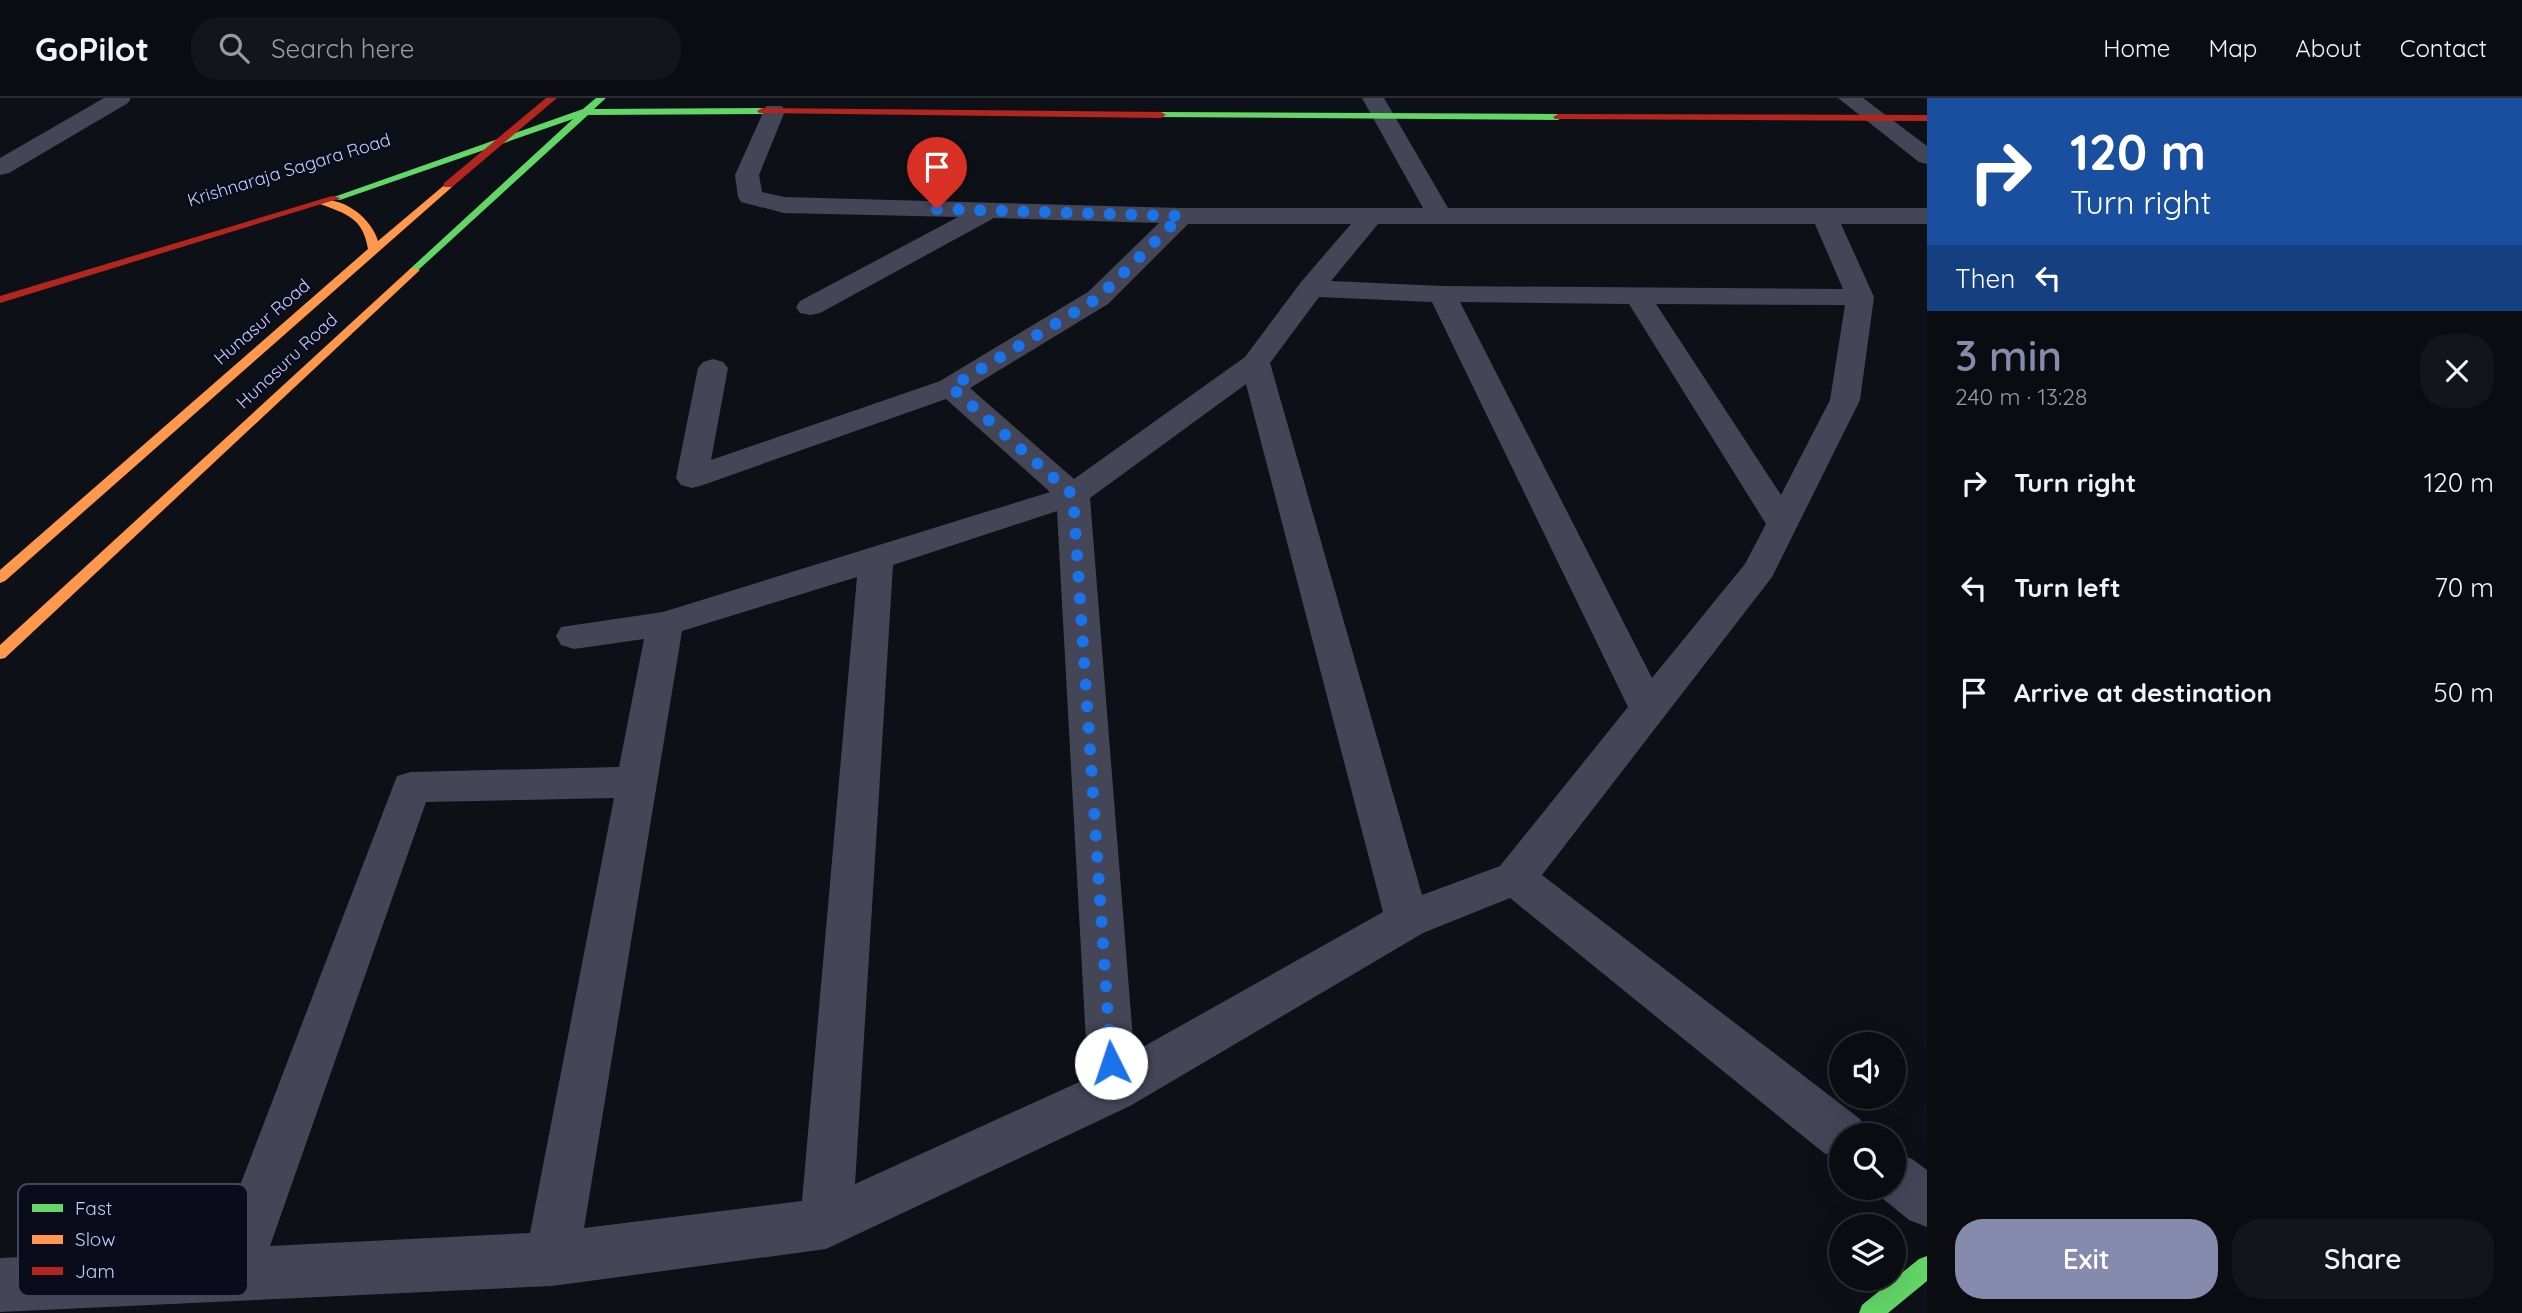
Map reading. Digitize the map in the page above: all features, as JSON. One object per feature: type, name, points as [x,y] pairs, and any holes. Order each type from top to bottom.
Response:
[{"type":"main road","name":"Hunasur Road","points":[[0,578],[495,144],[552,98]]},
{"type":"main road","name":"Hunasuru Road","points":[[0,654],[585,105],[601,98]]},
{"type":"main road","points":[[1361,99],[1378,103]]},
{"type":"main road","points":[[461,137],[529,116],[585,105],[902,114],[1378,103],[1876,109],[1927,118]]},
{"type":"main road","name":"Krishnaraja Sagara Road","points":[[0,300],[324,202],[495,144],[585,105]]},
{"type":"main road","points":[[324,202],[360,217],[373,233],[374,250]]},
{"type":"main road","points":[[1870,1313],[1927,1267]]},
{"type":"street","points":[[0,168],[120,98]]},
{"type":"street","points":[[1846,99],[1876,109],[1927,157]]},
{"type":"street","points":[[1378,103],[1440,217]]},
{"type":"street","points":[[774,111],[747,175],[750,197],[784,205],[1181,216],[1927,216]]},
{"type":"street","points":[[810,307],[989,211]]},
{"type":"street","points":[[713,368],[692,478],[951,387],[1098,298],[1181,216]]},
{"type":"street","points":[[574,636],[665,624],[1073,495],[1255,363],[1311,288],[1371,216]]},
{"type":"street","points":[[248,1273],[552,1259],[826,1223],[1113,1090],[1407,920],[1515,878],[1760,569],[1845,400],[1860,297],[1825,217]]},
{"type":"street","points":[[1311,288],[1442,294],[1860,297]]},
{"type":"street","points":[[1442,294],[1649,710]]},
{"type":"street","points":[[1637,295],[1783,524]]},
{"type":"street","points":[[1255,363],[1407,920]]},
{"type":"street","points":[[951,387],[1073,495],[1113,1090]]},
{"type":"street","points":[[826,1223],[876,559]]},
{"type":"street","points":[[552,1259],[665,624]]},
{"type":"street","points":[[248,1233],[411,787],[637,782]]},
{"type":"street","points":[[1515,878],[1829,1126]]},
{"type":"street","points":[[1906,1185],[1927,1202]]},
{"type":"street","points":[[0,1285],[18,1284]]},
{"type":"traffic: fast","points":[[415,270],[601,98]]},
{"type":"traffic: fast","points":[[336,198],[584,112],[762,111]]},
{"type":"traffic: fast","points":[[1161,115],[1558,117]]},
{"type":"traffic: fast","points":[[1870,1313],[1927,1267]]},
{"type":"traffic: slow","points":[[0,578],[448,185]]},
{"type":"traffic: slow","points":[[324,202],[358,217],[369,230],[374,250]]},
{"type":"traffic: slow","points":[[0,654],[415,270]]},
{"type":"traffic: jam","points":[[448,185],[552,98]]},
{"type":"traffic: jam","points":[[762,111],[1161,115]]},
{"type":"traffic: jam","points":[[1558,117],[1927,118]]},
{"type":"traffic: jam","points":[[0,300],[336,198]]},
{"type":"route","points":[[937,209],[1181,216],[1098,298],[951,387],[1073,495],[1111,1063]]}]
